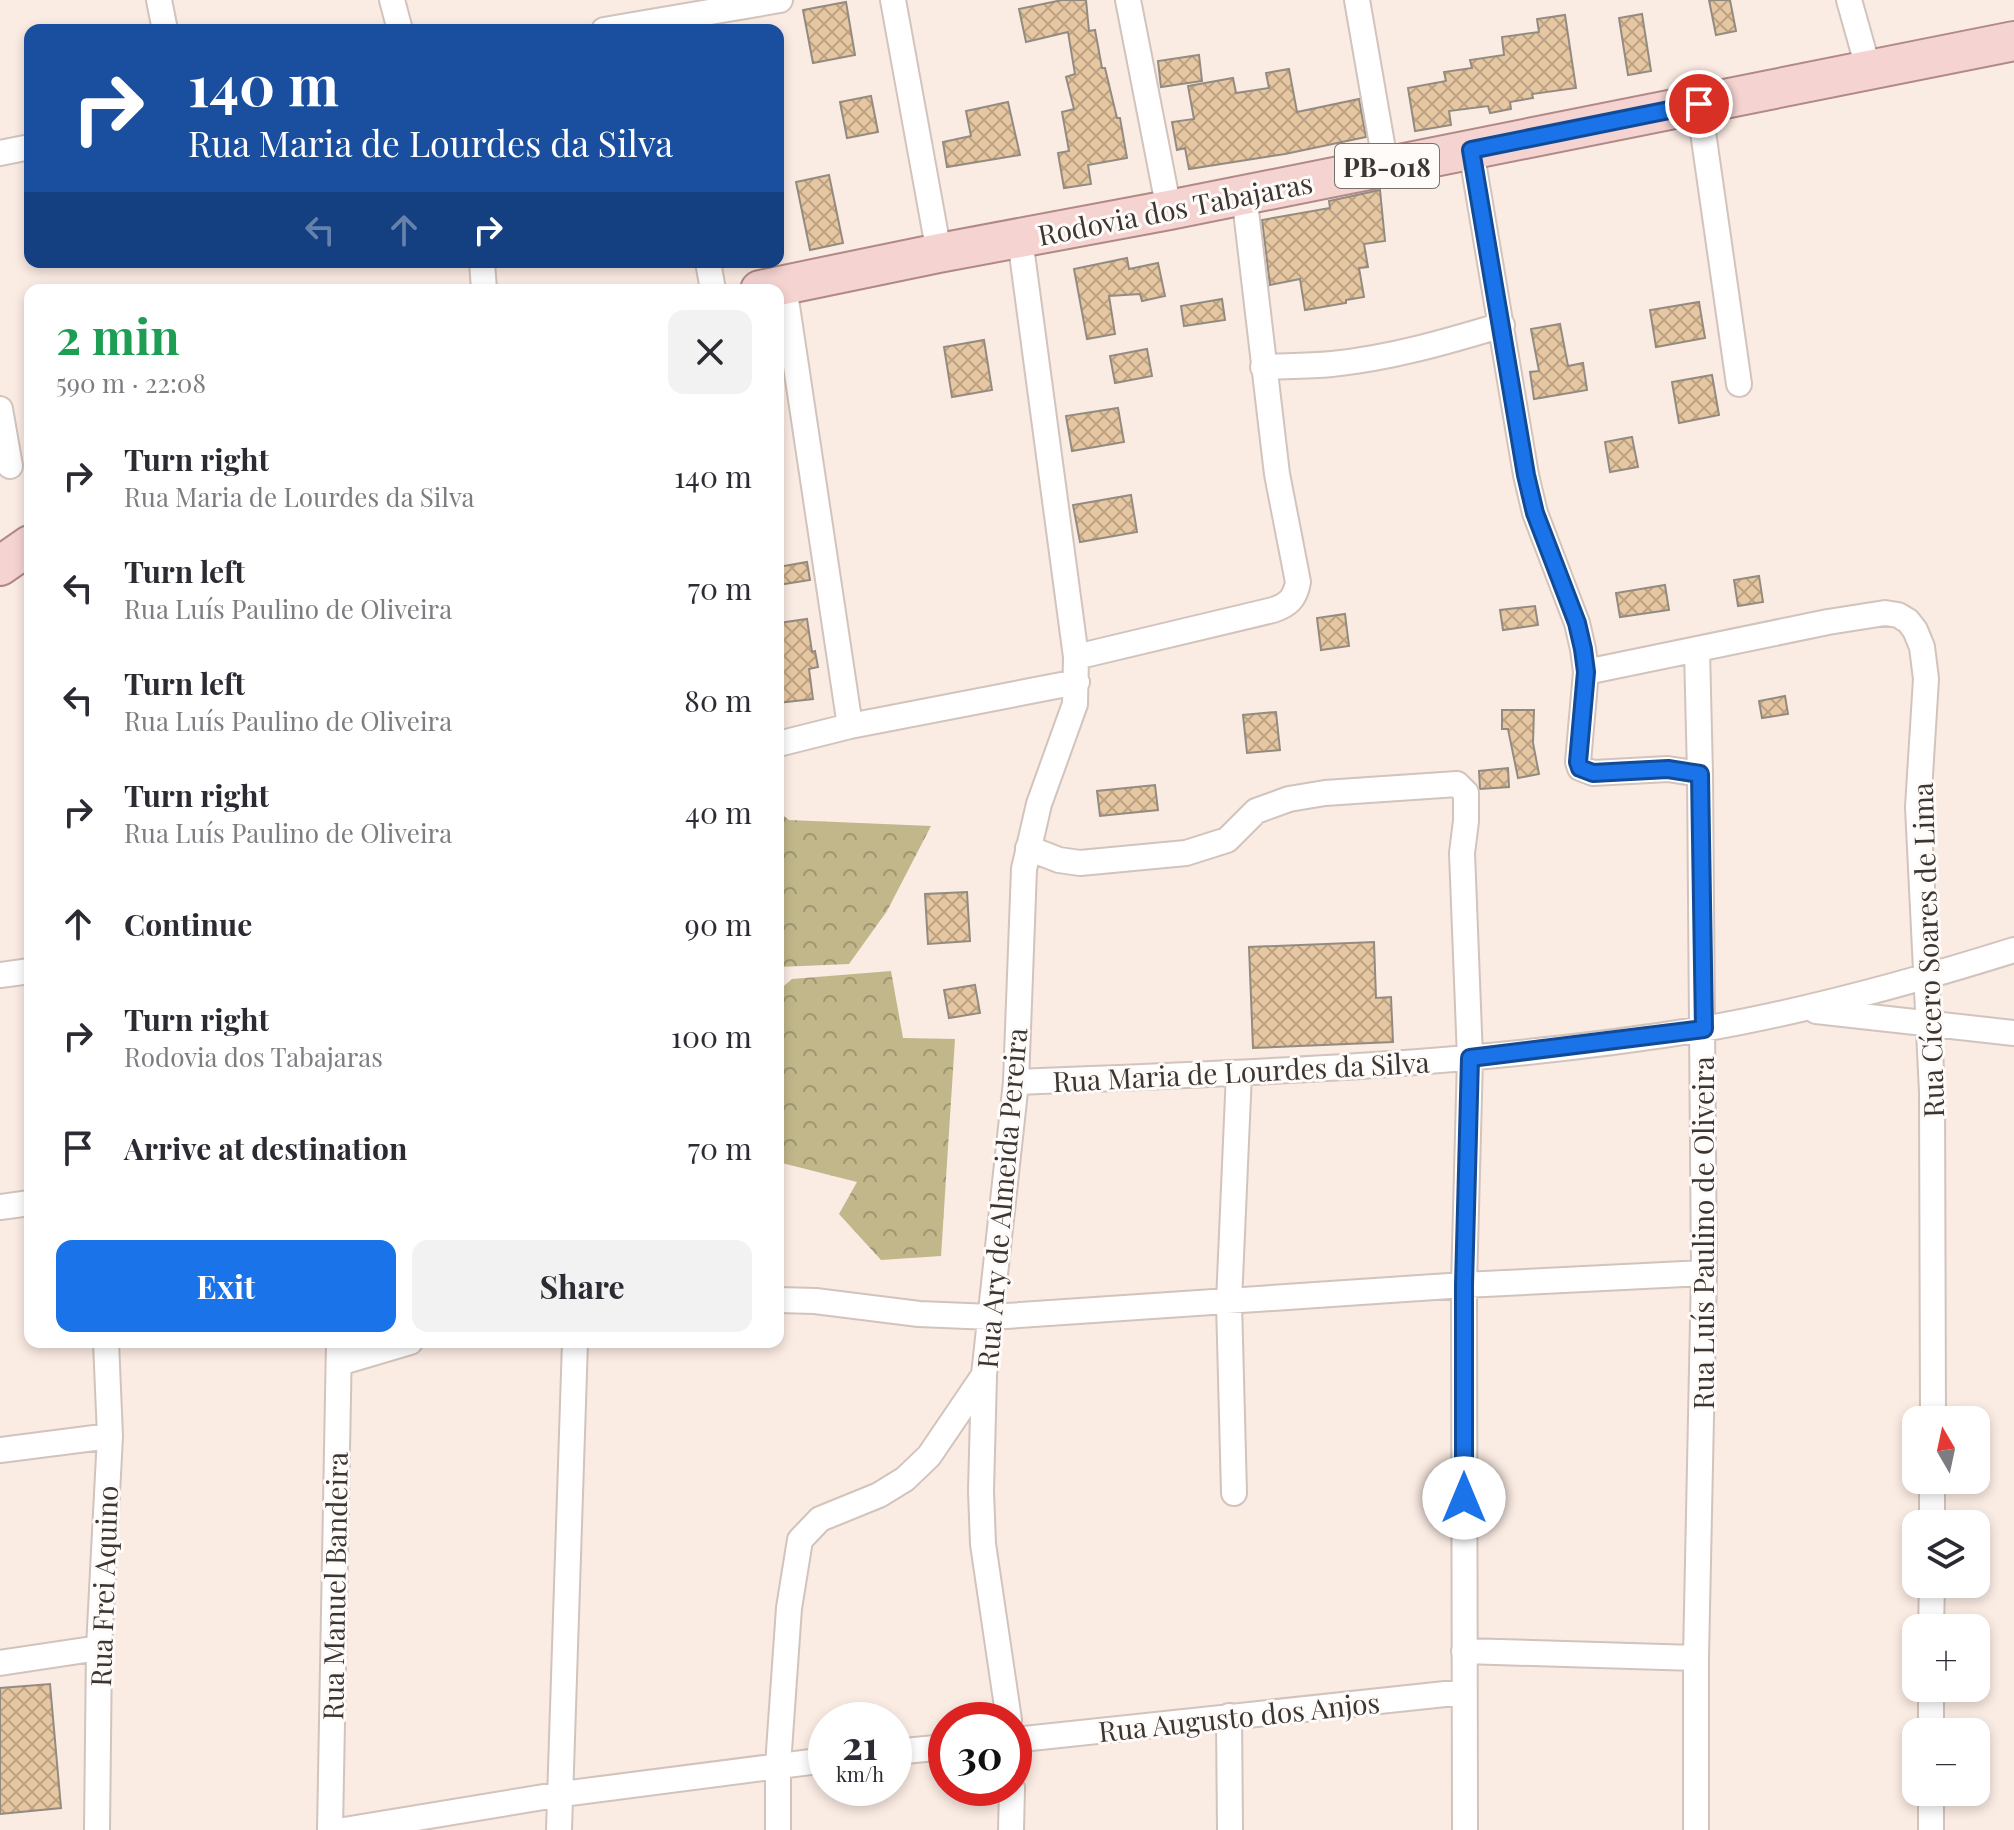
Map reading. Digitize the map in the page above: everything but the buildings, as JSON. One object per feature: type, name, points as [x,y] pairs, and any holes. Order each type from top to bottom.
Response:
[{"type":"main road","name":"Rodovia dos Tabajaras","points":[[784,285],[2014,41]]},
{"type":"main road","points":[[0,566],[24,549]]},
{"type":"street","points":[[159,0],[164,24]]},
{"type":"street","points":[[392,0],[398,24]]},
{"type":"street","points":[[630,24],[780,0]]},
{"type":"street","points":[[893,0],[939,253]]},
{"type":"street","points":[[1128,0],[1169,210]]},
{"type":"street","points":[[1357,0],[1386,167]]},
{"type":"street","points":[[1849,0],[1869,71]]},
{"type":"street","points":[[1699,104],[1739,384]]},
{"type":"street","points":[[0,153],[24,148]]},
{"type":"street","points":[[1471,150],[1526,475],[1539,523],[1577,623],[1586,672],[1580,768],[1593,773],[1668,769],[1700,774]]},
{"type":"street","points":[[1076,657],[1286,606],[1298,582],[1277,474],[1244,194]]},
{"type":"street","name":"Rua Ary de Almeida Pereira","points":[[1006,1702],[983,1544],[984,1375],[1016,1082],[1022,900],[1028,848],[1039,804],[1075,704],[1077,682],[1020,239]]},
{"type":"street","points":[[1263,367],[1331,364],[1375,358],[1443,343],[1502,325]]},
{"type":"street","points":[[784,355],[850,726]]},
{"type":"street","points":[[0,409],[10,466]]},
{"type":"street","name":"Rua Cícero Soares de Lima","points":[[1586,672],[1885,613],[1908,621],[1915,630],[1924,658],[1926,679],[1918,807],[1932,1092],[1933,1406]]},
{"type":"street","name":"Rua Luís Paulino de Oliveira","points":[[1696,1830],[1696,1658],[1704,1273],[1704,1029],[1697,650]]},
{"type":"street","points":[[784,742],[850,726],[1077,682]]},
{"type":"street","points":[[1028,848],[1070,863],[1186,853],[1227,840],[1256,811],[1289,799],[1325,793],[1450,784],[1463,787],[1466,793],[1462,853],[1470,1058],[1464,1285],[1465,1830]]},
{"type":"street","name":"Rua Maria de Lourdes da Silva","points":[[1016,1082],[1239,1073],[1470,1058],[1704,1029],[1926,978],[2014,950]]},
{"type":"street","points":[[0,975],[24,972]]},
{"type":"street","points":[[1797,1009],[2014,1033]]},
{"type":"street","points":[[1234,1493],[1229,1302],[1239,1073]]},
{"type":"street","points":[[0,1207],[24,1204]]},
{"type":"street","points":[[784,1300],[919,1314],[991,1317],[1464,1285],[1704,1273]]},
{"type":"street","name":"Rua Frei Aquino","points":[[97,1830],[99,1648],[110,1436],[106,1348]]},
{"type":"street","points":[[339,1353],[371,1348]]},
{"type":"street","points":[[559,1830],[575,1348]]},
{"type":"street","name":"Rua Manuel Bandeira","points":[[330,1830],[339,1353]]},
{"type":"street","points":[[778,1830],[778,1765],[789,1608],[800,1540],[820,1519],[879,1495],[905,1479],[929,1456],[984,1375]]},
{"type":"street","points":[[0,1450],[110,1436]]},
{"type":"street","points":[[0,1663],[99,1648]]},
{"type":"street","points":[[1464,1651],[1696,1658]]},
{"type":"street","name":"Rua Augusto dos Anjos","points":[[1032,1738],[1464,1692]]},
{"type":"street","points":[[1229,1716],[1230,1830]]},
{"type":"street","points":[[344,1830],[562,1794],[808,1762]]},
{"type":"street","points":[[1011,1830],[1012,1806]]},
{"type":"street","points":[[1931,1806],[1931,1830]]},
{"type":"green space","points":[[784,816],[789,820],[931,826],[887,911],[849,964],[784,967]]},
{"type":"green space","points":[[891,971],[903,1038],[955,1039],[941,1256],[881,1260],[839,1214],[857,1182],[784,1164],[784,986],[792,979]]},
{"type":"route","points":[[1464,1498],[1464,1285],[1470,1058],[1704,1029],[1700,774],[1668,769],[1593,773],[1580,768],[1586,672],[1583,649],[1577,623],[1535,513],[1526,475],[1471,150],[1699,104]]}]
